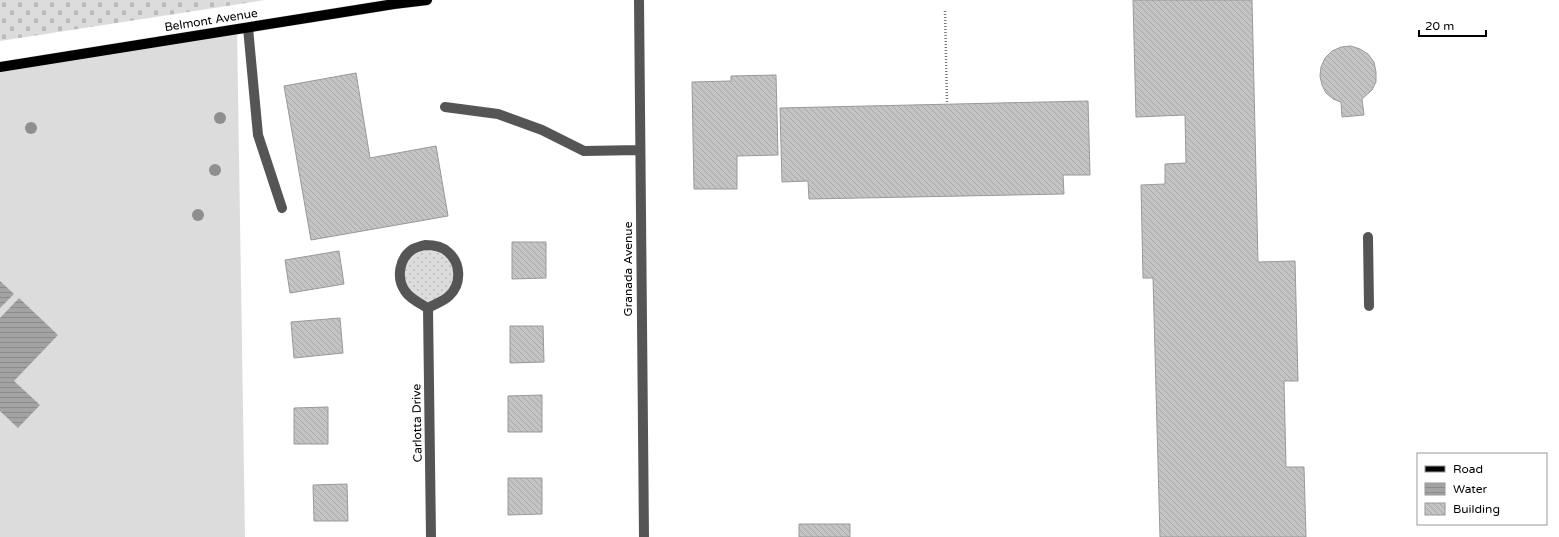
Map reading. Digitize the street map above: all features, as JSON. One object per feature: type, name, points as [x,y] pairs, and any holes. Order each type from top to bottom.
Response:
[{"type":"main road","name":"Belmont Avenue","points":[[0,67],[426,0]]},
{"type":"street","name":"Granada Avenue","points":[[638,0],[644,537]]},
{"type":"street","points":[[248,28],[258,135],[282,208]]},
{"type":"street","points":[[445,107],[498,114],[542,130],[584,151],[640,150]]},
{"type":"street","points":[[1368,237],[1368,306]]},
{"type":"street","points":[[425,245],[437,246],[448,251],[456,261],[459,273],[456,285],[450,295],[428,308],[406,292],[400,281],[400,269],[404,257],[413,249],[425,245]]},
{"type":"street","name":"Carlotta Drive","points":[[428,308],[431,537]]},
{"type":"path","points":[[946,11],[947,104]]},
{"type":"green space","points":[[0,0],[265,0],[0,41]]},
{"type":"green space","points":[[237,29],[245,537],[0,537],[0,67]]},
{"type":"green space","points":[[437,245],[456,261],[457,285],[428,308],[400,281],[404,263],[409,253],[419,248]]},
{"type":"water","points":[[0,281],[14,294],[0,308]]},
{"type":"water","points":[[19,298],[58,335],[14,381],[40,405],[18,428],[0,411],[0,318]]},
{"type":"building","points":[[1133,0],[1252,0],[1258,262],[1295,261],[1298,381],[1284,381],[1286,467],[1304,467],[1306,537],[1160,537],[1153,278],[1143,278],[1141,185],[1165,184],[1165,164],[1186,163],[1185,115],[1136,117]]},
{"type":"building","points":[[1351,46],[1368,54],[1374,62],[1376,82],[1372,90],[1362,99],[1364,115],[1342,117],[1341,102],[1333,99],[1326,93],[1322,85],[1320,76],[1321,67],[1325,58],[1332,51],[1341,47]]},
{"type":"building","points":[[356,73],[370,158],[436,146],[448,216],[311,240],[284,86]]},
{"type":"building","points":[[776,75],[778,155],[737,156],[737,189],[694,189],[692,82],[731,81],[731,76]]},
{"type":"building","points":[[1088,101],[1090,175],[1063,175],[1064,194],[809,199],[808,181],[782,182],[780,108]]},
{"type":"building","points":[[512,242],[546,242],[546,278],[512,279]]},
{"type":"building","points":[[339,251],[344,284],[290,293],[285,260]]},
{"type":"building","points":[[340,318],[343,353],[294,358],[291,322]]},
{"type":"building","points":[[510,326],[543,326],[544,362],[510,363]]},
{"type":"building","points":[[542,395],[542,432],[508,432],[508,396]]},
{"type":"building","points":[[328,407],[328,444],[294,444],[294,408]]},
{"type":"building","points":[[508,478],[542,478],[542,514],[508,515]]},
{"type":"building","points":[[347,484],[348,521],[314,521],[313,485]]},
{"type":"building","points":[[799,524],[850,524],[850,537],[799,537]]}]
